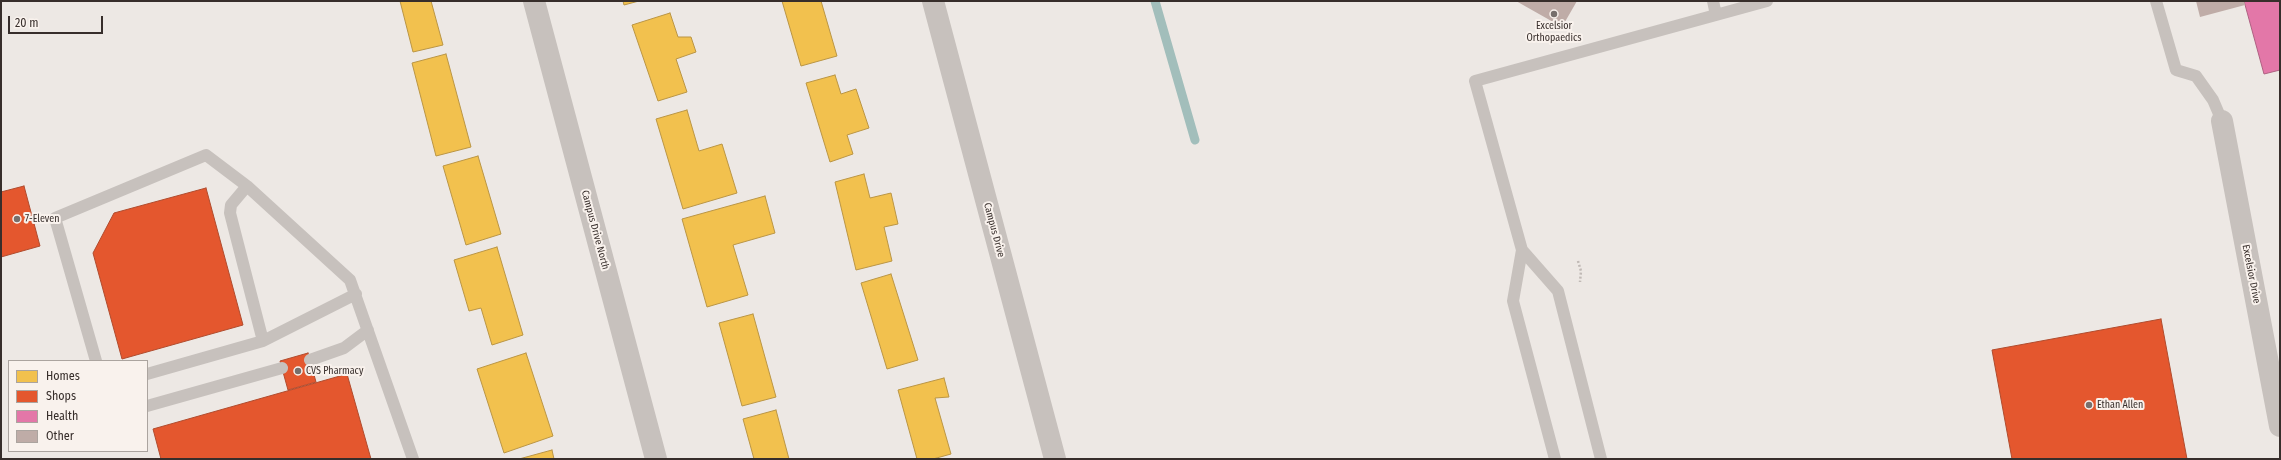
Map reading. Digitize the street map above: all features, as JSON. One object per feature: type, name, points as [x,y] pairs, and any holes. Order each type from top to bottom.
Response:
[{"type":"street","name":"Campus Drive North","points":[[534,1],[656,459]]},
{"type":"street","name":"Campus Drive","points":[[932,1],[1055,459]]},
{"type":"street","name":"Excelsior Drive","points":[[2222,121],[2280,426]]},
{"type":"lane","points":[[1713,1],[1716,15]]},
{"type":"lane","points":[[1555,459],[1513,301],[1522,250],[1475,81],[1767,1]]},
{"type":"lane","points":[[2156,1],[2176,70],[2196,76],[2213,100],[2222,121]]},
{"type":"lane","points":[[96,360],[55,218],[206,155],[247,186],[350,280],[413,459]]},
{"type":"lane","points":[[247,186],[231,205],[230,213],[263,341]]},
{"type":"lane","points":[[1522,250],[1558,291],[1601,459]]},
{"type":"lane","points":[[148,374],[263,341],[356,294]]},
{"type":"lane","points":[[310,360],[344,348],[368,330]]},
{"type":"lane","points":[[148,406],[282,368]]},
{"type":"building: Homes","points":[[400,1],[431,1],[443,45],[413,52]]},
{"type":"building: Homes","points":[[623,1],[639,1],[624,5]]},
{"type":"building: Homes","points":[[782,1],[821,1],[837,56],[801,66]]},
{"type":"building: Homes","points":[[670,13],[678,37],[691,37],[696,52],[676,59],[687,92],[658,101],[632,25]]},
{"type":"building: Homes","points":[[446,54],[471,147],[436,156],[412,63]]},
{"type":"building: Homes","points":[[835,75],[841,94],[856,89],[869,128],[847,135],[853,154],[830,162],[806,83]]},
{"type":"building: Homes","points":[[687,110],[699,151],[722,144],[737,193],[683,209],[656,119]]},
{"type":"building: Homes","points":[[478,156],[501,234],[466,245],[443,166]]},
{"type":"building: Homes","points":[[864,174],[870,198],[891,193],[898,224],[884,227],[892,261],[856,270],[835,182]]},
{"type":"building: Homes","points":[[765,196],[775,233],[733,245],[748,295],[707,307],[682,219]]},
{"type":"building: Homes","points":[[497,247],[523,335],[492,345],[481,308],[469,311],[454,260]]},
{"type":"building: Homes","points":[[891,274],[918,360],[887,369],[861,283]]},
{"type":"building: Homes","points":[[753,314],[776,397],[742,406],[719,323]]},
{"type":"building: Homes","points":[[526,353],[553,436],[504,453],[477,369]]},
{"type":"building: Homes","points":[[944,378],[949,397],[935,398],[951,454],[933,459],[917,459],[898,390]]},
{"type":"building: Homes","points":[[776,410],[789,459],[754,459],[743,419]]},
{"type":"building: Homes","points":[[552,450],[554,459],[519,459]]},
{"type":"building: Shops","name":"7-Eleven","points":[[24,186],[40,246],[1,257],[1,192]]},
{"type":"building: Shops","points":[[206,188],[243,325],[122,359],[93,253],[114,213]]},
{"type":"building: Shops","name":"Ethan Allen","points":[[2161,319],[2187,459],[2012,459],[1992,350]]},
{"type":"building: Shops","points":[[308,353],[316,382],[288,390],[280,361]]},
{"type":"building: Shops","points":[[347,374],[371,459],[161,459],[153,429]]},
{"type":"building: Health","points":[[2244,1],[2280,1],[2280,70],[2264,74]]},
{"type":"building: Other","name":"Excelsior Orthopaedics","points":[[1516,1],[1577,1],[1562,27]]},
{"type":"building: Other","points":[[2196,1],[2244,1],[2245,5],[2200,17]]},
{"type":"waterway","points":[[1155,1],[1195,140]]},
{"type":"place","name":"Excelsior Orthopaedics","points":[[1554,14]]},
{"type":"place","name":"7-Eleven","points":[[17,219]]},
{"type":"place","name":"CVS Pharmacy","points":[[298,371]]},
{"type":"place","name":"Ethan Allen","points":[[2089,405]]}]
